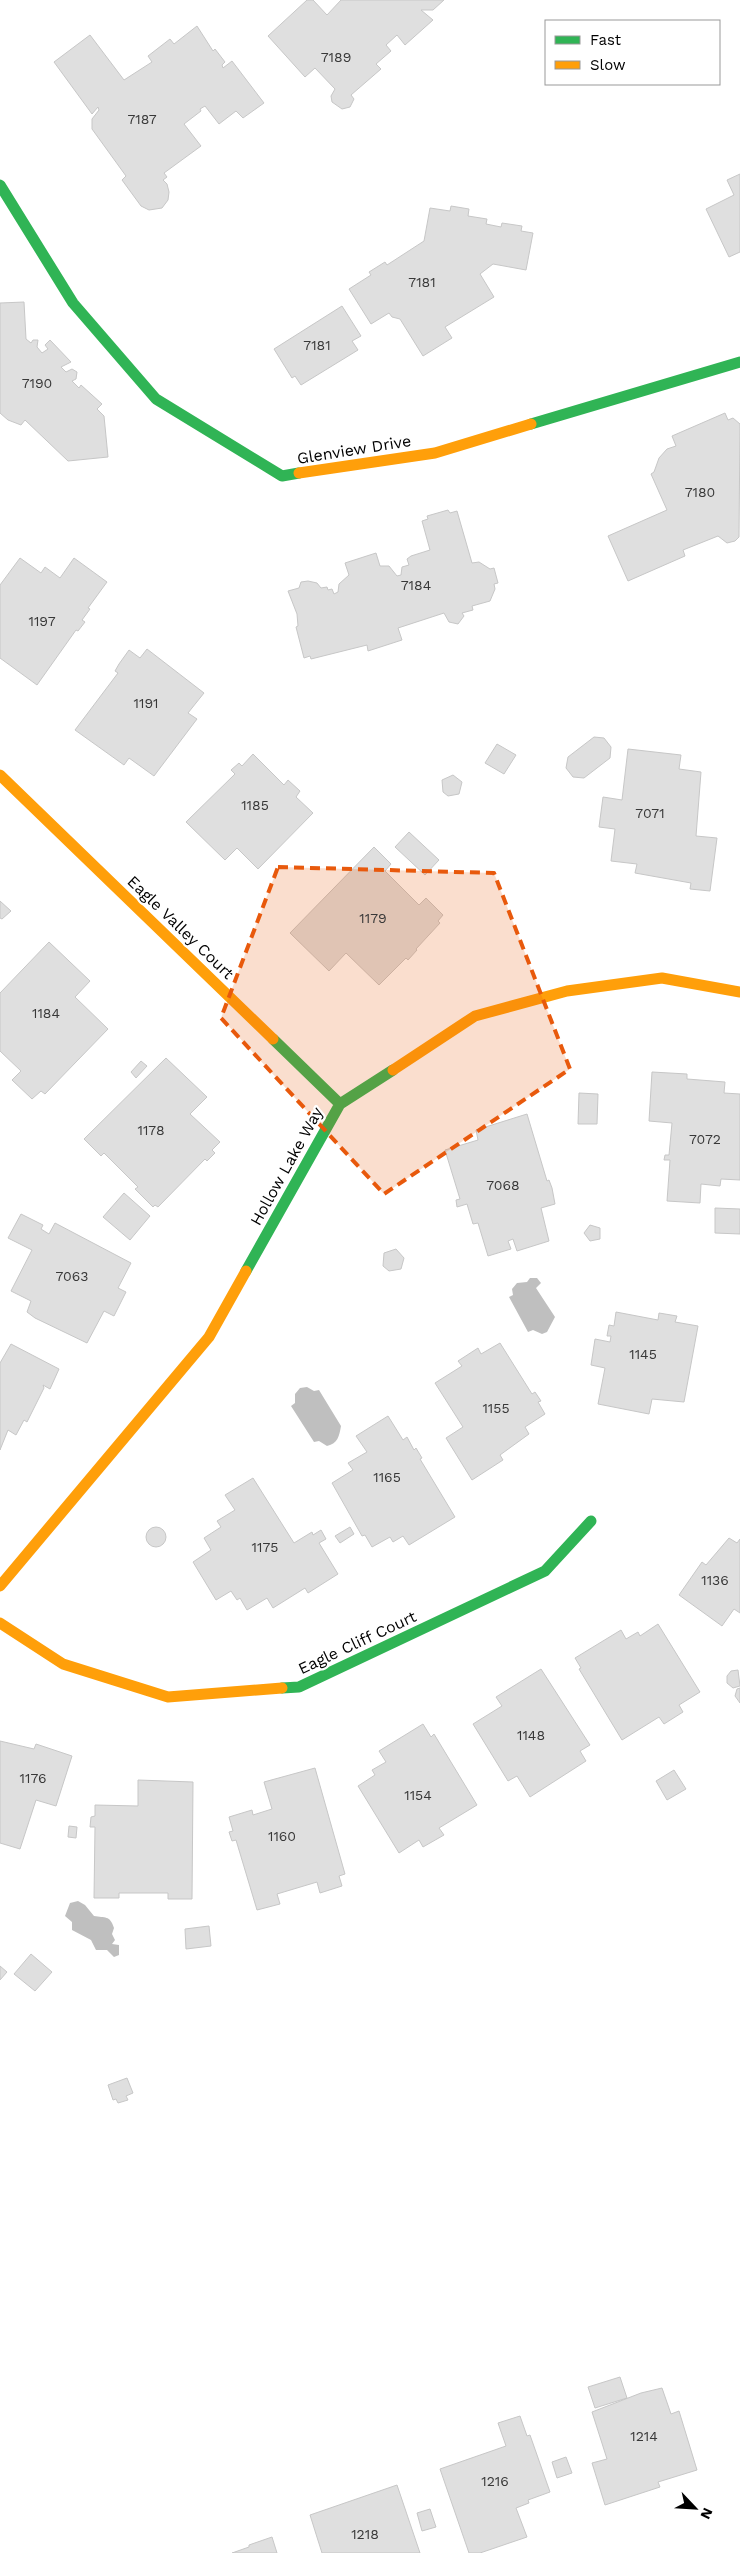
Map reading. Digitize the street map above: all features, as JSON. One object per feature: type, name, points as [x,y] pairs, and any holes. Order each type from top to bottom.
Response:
[{"type":"street","name":"Glenview Drive","points":[[0,185],[73,303],[156,399],[282,476],[436,453],[740,362]]},
{"type":"street","name":"Eagle Valley Court","points":[[0,775],[340,1104]]},
{"type":"street","name":"Hollow Lake Way","points":[[0,1586],[209,1337],[340,1104],[475,1016],[567,991],[662,978],[740,992]]},
{"type":"street","name":"Eagle Cliff Court","points":[[0,1623],[64,1664],[168,1697],[299,1688],[545,1571],[591,1521]]},
{"type":"highlighted area","points":[[278,867],[494,873],[570,1069],[384,1194],[221,1018]]},
{"type":"shaded area","points":[[530,1278],[537,1278],[541,1283],[536,1288],[555,1317],[547,1332],[542,1334],[533,1330],[528,1332],[509,1297],[513,1295],[512,1289],[517,1283],[527,1282]]},
{"type":"shaded area","points":[[307,1387],[314,1391],[319,1390],[341,1426],[337,1439],[331,1445],[327,1446],[319,1441],[314,1442],[291,1406],[295,1403],[295,1394],[300,1388]]},
{"type":"shaded area","points":[[78,1901],[85,1905],[94,1916],[107,1918],[111,1921],[114,1928],[112,1934],[115,1940],[112,1944],[119,1945],[119,1955],[114,1957],[107,1950],[96,1950],[91,1940],[72,1930],[72,1922],[65,1916],[70,1903]]},
{"type":"building","points":[[307,0],[313,0],[327,15],[341,0],[444,0],[433,10],[421,10],[433,20],[405,45],[397,35],[386,45],[391,51],[376,64],[381,69],[351,95],[354,99],[350,107],[342,109],[332,102],[331,96],[335,89],[315,68],[305,77],[268,36]]},
{"type":"building","points":[[197,26],[213,51],[215,49],[225,62],[222,65],[223,68],[232,61],[264,103],[243,118],[236,111],[219,124],[205,106],[200,109],[201,111],[184,124],[201,146],[164,173],[167,177],[163,180],[167,184],[169,192],[168,200],[162,208],[149,210],[141,206],[122,180],[126,176],[92,129],[92,119],[99,110],[98,107],[92,114],[54,62],[90,35],[124,80],[152,62],[148,56],[170,39],[174,44]]},
{"type":"building","points":[[740,174],[740,252],[729,257],[706,209],[734,195],[727,180]]},
{"type":"building","points":[[451,206],[469,209],[468,216],[487,219],[486,224],[501,227],[502,223],[522,226],[521,231],[533,233],[526,270],[493,264],[480,274],[494,297],[445,327],[452,338],[423,356],[400,319],[392,317],[389,313],[371,324],[349,289],[371,275],[369,272],[385,262],[387,265],[424,241],[430,208],[450,211]]},
{"type":"building","points":[[24,302],[26,339],[31,343],[33,340],[38,340],[37,347],[42,353],[48,349],[45,345],[50,340],[71,362],[61,367],[66,372],[72,369],[77,372],[76,379],[72,381],[79,388],[81,385],[102,404],[97,409],[104,416],[108,457],[68,461],[25,420],[21,425],[8,420],[0,413],[0,303]]},
{"type":"building","points":[[342,306],[361,336],[352,341],[358,350],[301,385],[295,376],[292,378],[274,349]]},
{"type":"building","points":[[725,413],[728,420],[733,418],[740,424],[739,537],[735,541],[727,543],[718,536],[683,550],[685,556],[628,581],[608,536],[667,510],[651,474],[654,472],[659,458],[667,449],[676,446],[672,436]]},
{"type":"building","points":[[448,510],[450,513],[457,511],[472,563],[479,562],[490,569],[494,568],[498,583],[494,584],[495,589],[490,601],[472,606],[473,610],[462,613],[464,616],[458,624],[449,622],[444,613],[398,628],[402,640],[368,651],[367,645],[311,659],[310,656],[304,658],[296,627],[298,626],[297,614],[288,591],[299,588],[301,582],[308,581],[317,583],[321,588],[327,587],[328,590],[332,589],[334,594],[338,592],[339,584],[349,575],[345,563],[376,553],[380,566],[389,566],[397,576],[401,575],[402,567],[409,565],[407,559],[430,550],[422,521],[428,519],[427,516]]},
{"type":"building","points":[[20,558],[41,573],[45,567],[60,578],[74,558],[107,582],[88,608],[90,609],[82,620],[85,622],[78,631],[76,630],[37,685],[0,658],[0,585]]},
{"type":"building","points":[[147,649],[204,693],[188,713],[197,719],[154,776],[129,758],[124,765],[75,730],[118,673],[115,671],[129,650],[140,658]]},
{"type":"building","points":[[594,737],[604,738],[611,747],[610,758],[584,778],[573,777],[566,768],[568,757]]},
{"type":"building","points":[[497,744],[516,755],[504,774],[485,763]]},
{"type":"building","points":[[628,749],[681,755],[679,769],[701,772],[696,836],[717,838],[710,891],[690,889],[691,883],[635,873],[637,864],[611,861],[615,829],[599,827],[603,797],[622,800]]},
{"type":"building","points":[[253,754],[284,785],[288,780],[300,791],[296,797],[313,813],[258,869],[237,848],[225,860],[186,822],[235,774],[231,770],[239,763],[242,766]]},
{"type":"building","points":[[453,775],[462,782],[459,794],[448,796],[443,792],[442,780]]},
{"type":"building","points":[[409,832],[439,860],[425,875],[395,847]]},
{"type":"building","points":[[374,847],[391,864],[385,871],[419,905],[426,898],[443,915],[438,921],[440,923],[408,960],[406,958],[379,985],[346,953],[329,971],[290,933]]},
{"type":"building","points":[[0,901],[11,911],[2,919],[0,918]]},
{"type":"building","points":[[49,942],[90,981],[75,997],[108,1029],[45,1094],[41,1091],[32,1099],[12,1080],[21,1071],[0,1051],[0,993]]},
{"type":"building","points":[[166,1058],[207,1097],[190,1114],[220,1142],[212,1150],[215,1153],[207,1161],[205,1159],[158,1207],[155,1205],[153,1207],[135,1189],[138,1187],[104,1153],[101,1156],[84,1139]]},
{"type":"building","points":[[141,1061],[147,1066],[136,1078],[131,1072]]},
{"type":"building","points":[[652,1072],[687,1074],[687,1079],[725,1082],[724,1093],[740,1094],[740,1180],[721,1179],[720,1186],[701,1184],[700,1203],[667,1201],[670,1160],[664,1160],[665,1155],[669,1155],[672,1123],[649,1121]]},
{"type":"building","points":[[579,1093],[598,1094],[597,1124],[578,1124]]},
{"type":"building","points":[[527,1114],[547,1181],[549,1180],[552,1188],[555,1204],[541,1208],[549,1241],[517,1251],[513,1239],[508,1241],[511,1249],[488,1256],[478,1223],[473,1224],[467,1204],[457,1207],[456,1200],[460,1199],[445,1150],[478,1140],[476,1130]]},
{"type":"building","points":[[124,1193],[150,1216],[130,1240],[103,1217]]},
{"type":"building","points":[[715,1208],[740,1209],[740,1234],[715,1233]]},
{"type":"building","points":[[21,1214],[43,1225],[41,1229],[49,1234],[55,1223],[131,1263],[118,1288],[126,1292],[114,1316],[104,1311],[87,1343],[35,1318],[27,1312],[31,1301],[11,1291],[32,1250],[8,1238]]},
{"type":"building","points":[[590,1225],[600,1228],[600,1239],[590,1241],[584,1233]]},
{"type":"building","points":[[396,1249],[404,1258],[401,1269],[389,1271],[383,1266],[384,1253]]},
{"type":"building","points":[[616,1312],[658,1320],[659,1313],[677,1316],[675,1322],[698,1326],[684,1402],[652,1399],[649,1414],[598,1404],[605,1368],[591,1365],[595,1339],[610,1342],[611,1336],[607,1336],[609,1325],[614,1326]]},
{"type":"building","points":[[500,1343],[532,1394],[535,1392],[541,1401],[538,1402],[545,1414],[525,1427],[529,1434],[500,1455],[503,1460],[472,1480],[446,1438],[463,1427],[435,1383],[462,1366],[458,1361],[478,1348],[481,1354]]},
{"type":"building","points":[[11,1344],[59,1369],[50,1389],[43,1385],[44,1388],[27,1422],[24,1420],[16,1435],[8,1430],[0,1450],[0,1363]]},
{"type":"building","points":[[388,1416],[403,1440],[407,1437],[414,1450],[416,1448],[422,1458],[420,1459],[455,1517],[409,1545],[403,1536],[393,1542],[390,1537],[372,1547],[365,1535],[362,1536],[332,1483],[353,1470],[348,1463],[367,1452],[356,1436]]},
{"type":"building","points":[[253,1478],[294,1543],[312,1532],[313,1535],[321,1530],[326,1539],[319,1543],[338,1574],[308,1593],[305,1588],[273,1608],[267,1598],[247,1610],[240,1598],[237,1600],[231,1591],[216,1600],[193,1562],[211,1550],[204,1538],[221,1527],[217,1521],[235,1510],[225,1495]]},
{"type":"building","points":[[152,1527],[160,1527],[166,1533],[166,1541],[160,1547],[152,1547],[146,1541],[146,1533]]},
{"type":"building","points":[[350,1527],[354,1534],[340,1543],[335,1536]]},
{"type":"building","points":[[729,1538],[737,1543],[740,1539],[740,1613],[734,1609],[722,1626],[679,1595],[702,1562],[706,1565]]},
{"type":"building","points":[[658,1624],[700,1692],[679,1705],[683,1712],[664,1724],[659,1717],[622,1740],[579,1669],[581,1668],[575,1658],[621,1630],[626,1639],[638,1632],[640,1636]]},
{"type":"building","points":[[541,1669],[590,1745],[580,1751],[586,1761],[530,1797],[517,1776],[508,1781],[473,1724],[502,1706],[496,1697]]},
{"type":"building","points":[[738,1670],[740,1686],[733,1688],[727,1683],[727,1676],[731,1671]]},
{"type":"building","points":[[740,1688],[740,1703],[735,1696],[737,1689]]},
{"type":"building","points":[[423,1724],[431,1737],[434,1734],[477,1805],[439,1828],[444,1835],[423,1847],[419,1840],[399,1853],[358,1786],[375,1775],[372,1770],[386,1762],[379,1751]]},
{"type":"building","points":[[0,1741],[34,1749],[36,1744],[72,1756],[56,1806],[36,1800],[20,1849],[0,1843]]},
{"type":"building","points":[[315,1768],[345,1874],[339,1876],[342,1886],[320,1893],[317,1882],[277,1894],[280,1904],[257,1910],[236,1840],[232,1841],[229,1832],[233,1831],[229,1817],[252,1810],[253,1815],[272,1809],[264,1782]]},
{"type":"building","points":[[674,1770],[686,1789],[667,1800],[656,1781]]},
{"type":"building","points":[[138,1780],[193,1782],[192,1899],[168,1899],[168,1893],[119,1893],[119,1898],[94,1898],[95,1827],[90,1827],[91,1817],[95,1816],[95,1805],[138,1806]]},
{"type":"building","points":[[69,1826],[77,1827],[76,1838],[68,1837]]},
{"type":"building","points":[[209,1926],[211,1946],[186,1949],[185,1929]]},
{"type":"building","points":[[31,1954],[52,1972],[35,1991],[14,1974]]},
{"type":"building","points":[[0,1966],[7,1972],[0,1980]]},
{"type":"building","points":[[127,2078],[133,2093],[126,2096],[128,2100],[118,2103],[116,2099],[113,2100],[108,2085]]},
{"type":"building","points":[[620,2377],[627,2398],[595,2408],[588,2387]]},
{"type":"building","points":[[662,2388],[671,2414],[679,2411],[697,2470],[658,2482],[660,2487],[605,2505],[592,2463],[607,2459],[592,2412],[641,2393]]},
{"type":"building","points":[[520,2416],[527,2436],[530,2435],[550,2492],[528,2500],[529,2503],[516,2508],[527,2537],[480,2553],[469,2553],[440,2469],[506,2446],[498,2423]]},
{"type":"building","points":[[566,2457],[572,2473],[557,2478],[552,2462]]},
{"type":"building","points":[[397,2485],[420,2553],[322,2553],[310,2515]]},
{"type":"building","points":[[430,2509],[436,2527],[422,2531],[417,2513]]},
{"type":"building","points":[[272,2537],[277,2553],[232,2553],[249,2547],[249,2545]]},
{"type":"traffic: fast","points":[[0,185],[73,303],[156,399],[282,476],[299,473]]},
{"type":"traffic: fast","points":[[531,424],[740,362]]},
{"type":"traffic: fast","points":[[273,1039],[340,1104]]},
{"type":"traffic: fast","points":[[246,1271],[340,1104],[393,1070]]},
{"type":"traffic: fast","points":[[282,1688],[299,1687],[545,1571],[591,1521]]},
{"type":"traffic: slow","points":[[299,473],[435,453],[531,424]]},
{"type":"traffic: slow","points":[[0,775],[273,1039]]},
{"type":"traffic: slow","points":[[393,1070],[475,1016],[567,991],[662,978],[740,992]]},
{"type":"traffic: slow","points":[[0,1586],[209,1337],[246,1271]]},
{"type":"traffic: slow","points":[[0,1623],[63,1664],[168,1697],[282,1688]]}]
